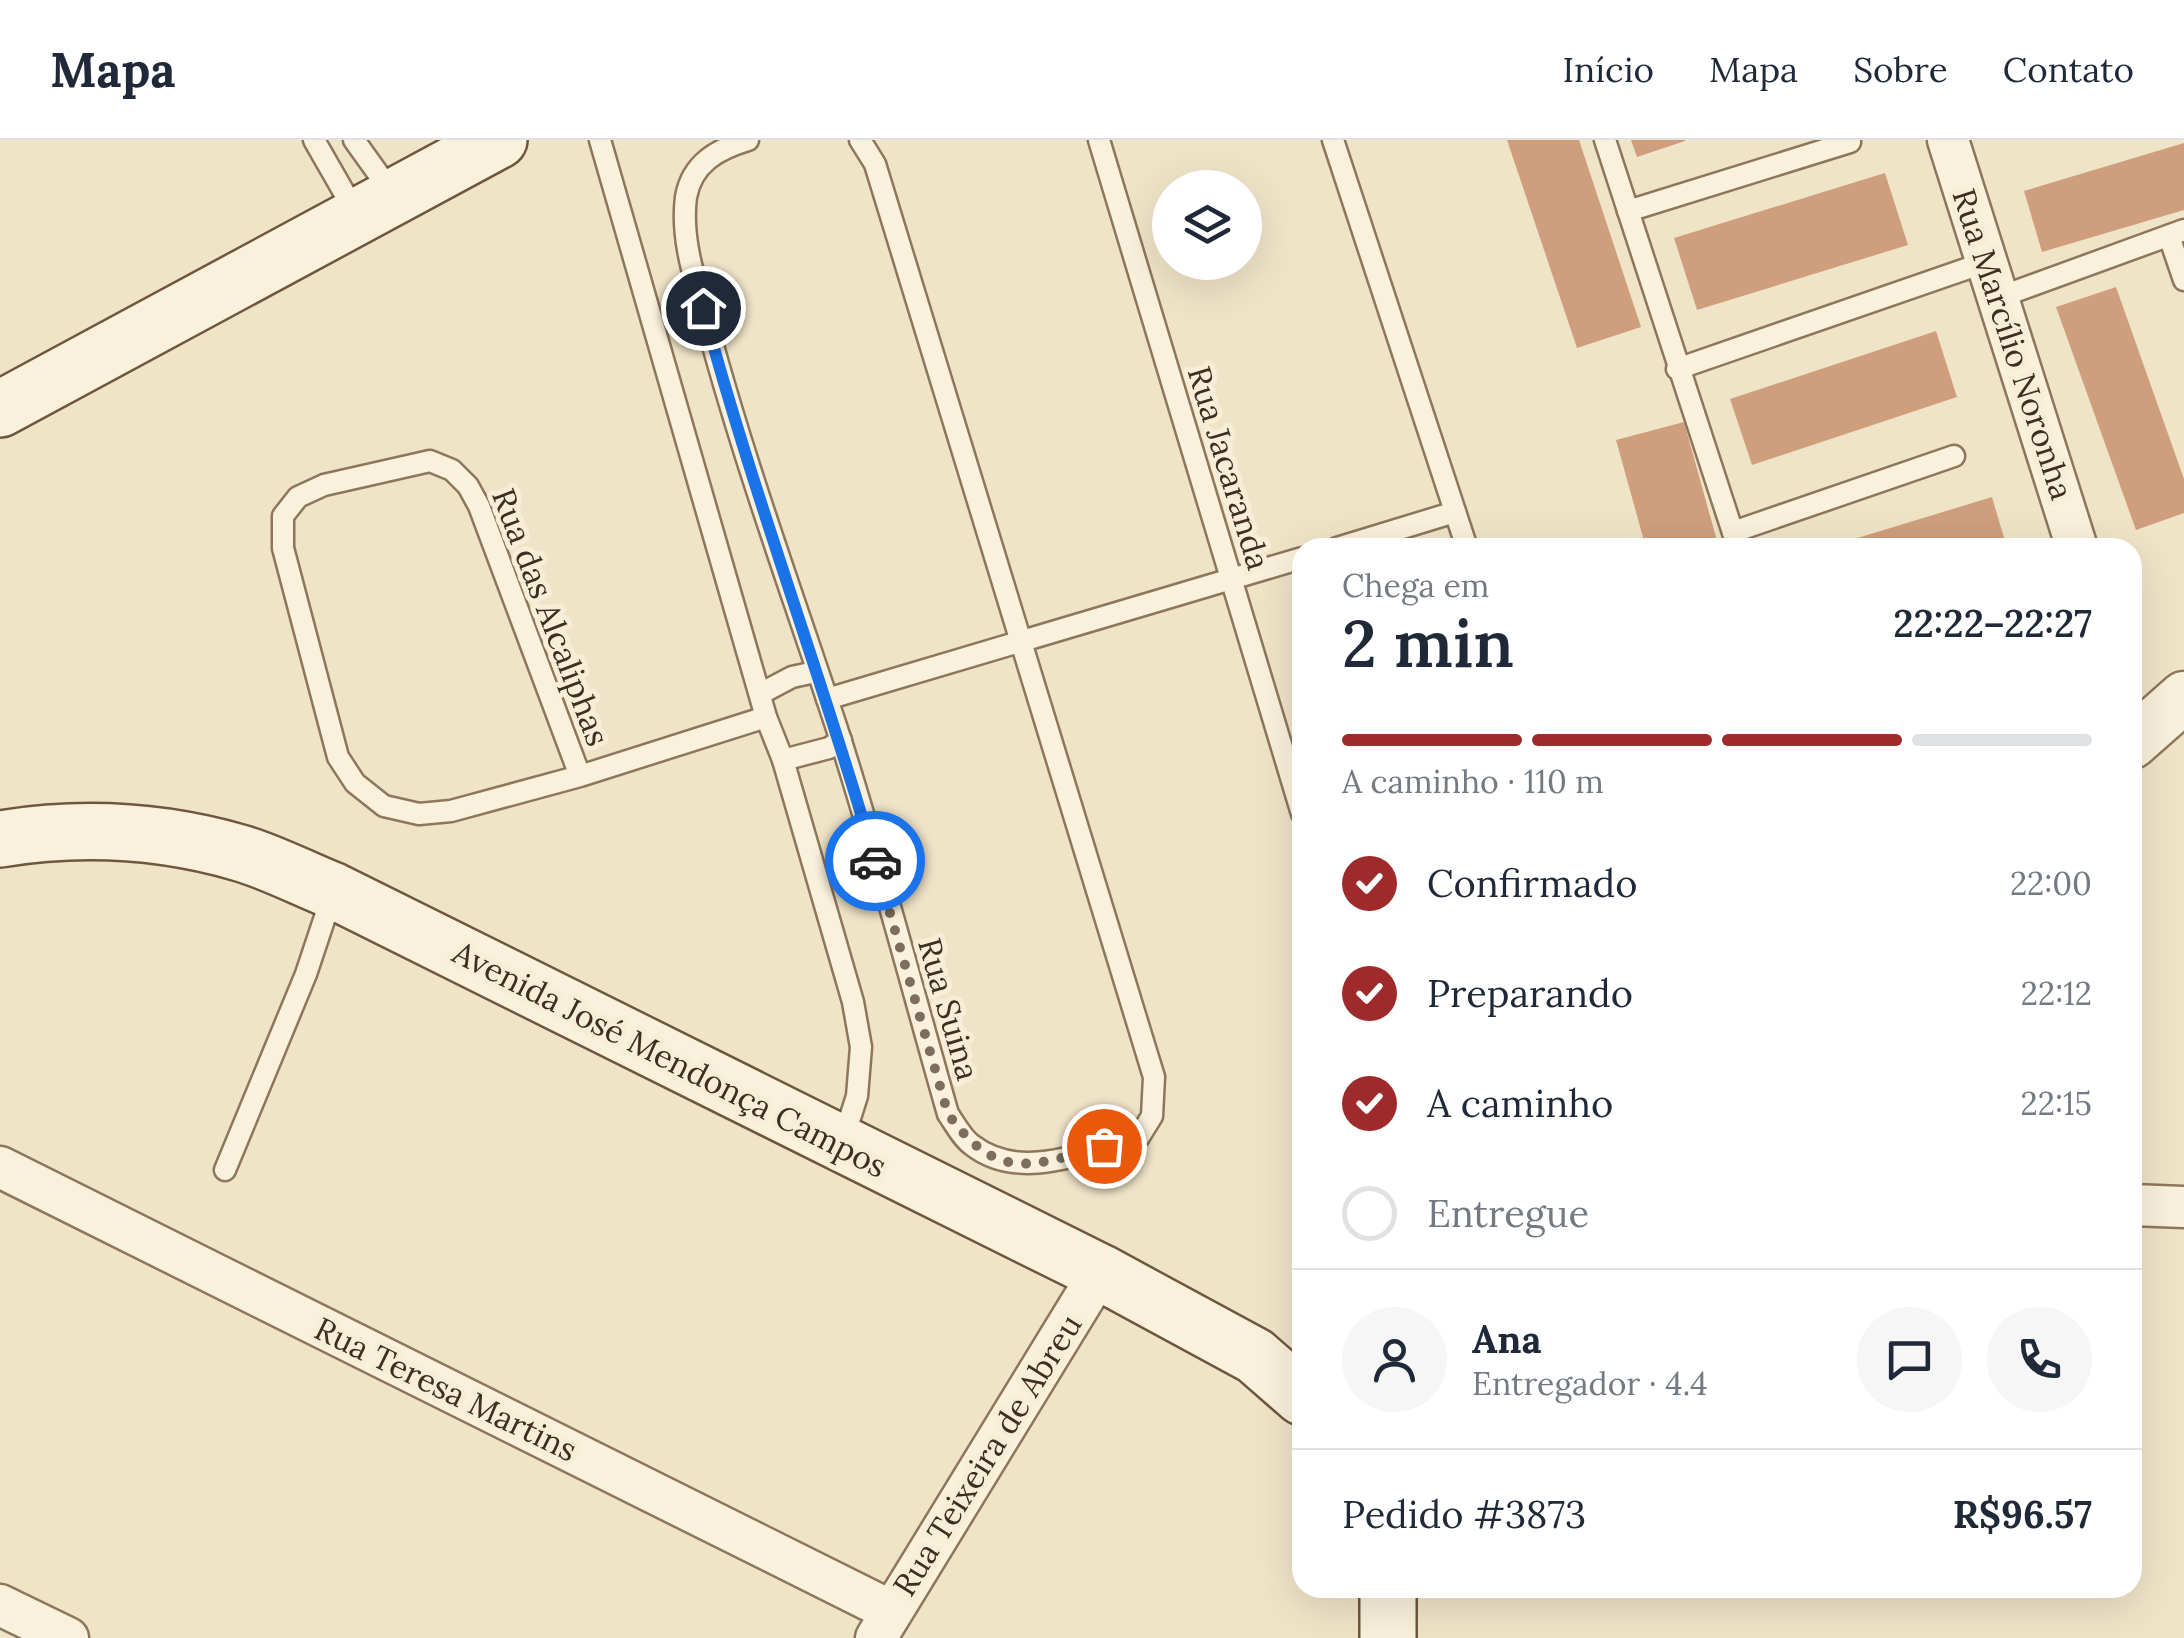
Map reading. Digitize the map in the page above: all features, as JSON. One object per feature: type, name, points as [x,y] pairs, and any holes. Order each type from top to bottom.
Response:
[{"type":"main road","points":[[0,409],[499,140]]},
{"type":"main road","name":"Avenida José Mendonça Campos","points":[[0,839],[44,832],[150,833],[242,853],[334,892],[1100,1272],[1255,1356],[1292,1388]]},
{"type":"main road","points":[[1388,1598],[1388,1638]]},
{"type":"street","name":"Rua Marcílio Noronha","points":[[1948,140],[2074,538]]},
{"type":"street","points":[[2142,728],[2184,697]]},
{"type":"street","name":"Rua Teresa Martins","points":[[0,1168],[883,1624]]},
{"type":"street","points":[[2142,1205],[2184,1206]]},
{"type":"street","name":"Rua Teixeira de Abreu","points":[[883,1624],[1100,1272]]},
{"type":"street","points":[[0,1605],[68,1638]]},
{"type":"lane","points":[[314,140],[375,205]]},
{"type":"lane","points":[[354,140],[375,205]]},
{"type":"lane","points":[[600,140],[852,1002],[861,1047],[857,1096],[842,1145]]},
{"type":"lane","points":[[748,140],[704,159],[686,194],[685,240],[721,376],[827,698],[1292,561]]},
{"type":"lane","points":[[860,140],[875,164],[1021,642]]},
{"type":"lane","name":"Rua Jacaranda","points":[[1099,140],[1292,780]]},
{"type":"lane","points":[[1333,140],[1464,538]]},
{"type":"lane","points":[[1606,140],[1734,538]]},
{"type":"lane","points":[[1628,211],[1850,142]]},
{"type":"lane","points":[[1677,369],[1994,279],[2177,233],[2184,280]]},
{"type":"lane","points":[[1740,538],[1954,456]]},
{"type":"lane","name":"Rua das Alcaliphas","points":[[580,776],[479,506],[468,486],[452,470],[430,460],[324,485],[298,497],[283,516],[283,548],[338,757],[355,783],[384,806],[419,814],[451,811],[580,776],[766,717]]},
{"type":"lane","points":[[1369,538],[1456,512]]},
{"type":"lane","name":"Rua Suina","points":[[827,698],[948,1114],[970,1144],[997,1159],[1034,1165],[1139,1137],[1152,1116],[1154,1076],[1021,642]]},
{"type":"lane","points":[[760,694],[792,677],[816,672]]},
{"type":"lane","points":[[783,760],[828,748],[840,740]]},
{"type":"lane","points":[[225,1170],[306,974],[334,892]]},
{"type":"building","points":[[1507,140],[1579,140],[1641,327],[1577,348]]},
{"type":"building","points":[[1631,140],[1685,140],[1685,141],[1637,157]]},
{"type":"building","points":[[2184,143],[2184,210],[2042,252],[2024,191]]},
{"type":"building","points":[[1885,173],[1908,245],[1697,310],[1674,238]]},
{"type":"building","points":[[2116,287],[2184,479],[2184,513],[2136,530],[2056,307]]},
{"type":"building","points":[[1936,331],[1957,397],[1752,465],[1730,399]]},
{"type":"building","points":[[1684,422],[1716,538],[1643,538],[1616,440]]},
{"type":"building","points":[[1992,497],[2004,538],[1858,538]]},
{"type":"way so far","points":[[875,861],[948,1114],[970,1144],[997,1159],[1034,1165],[1104,1146]]},
{"type":"route","points":[[703,308],[721,376],[827,698],[875,861]]}]
